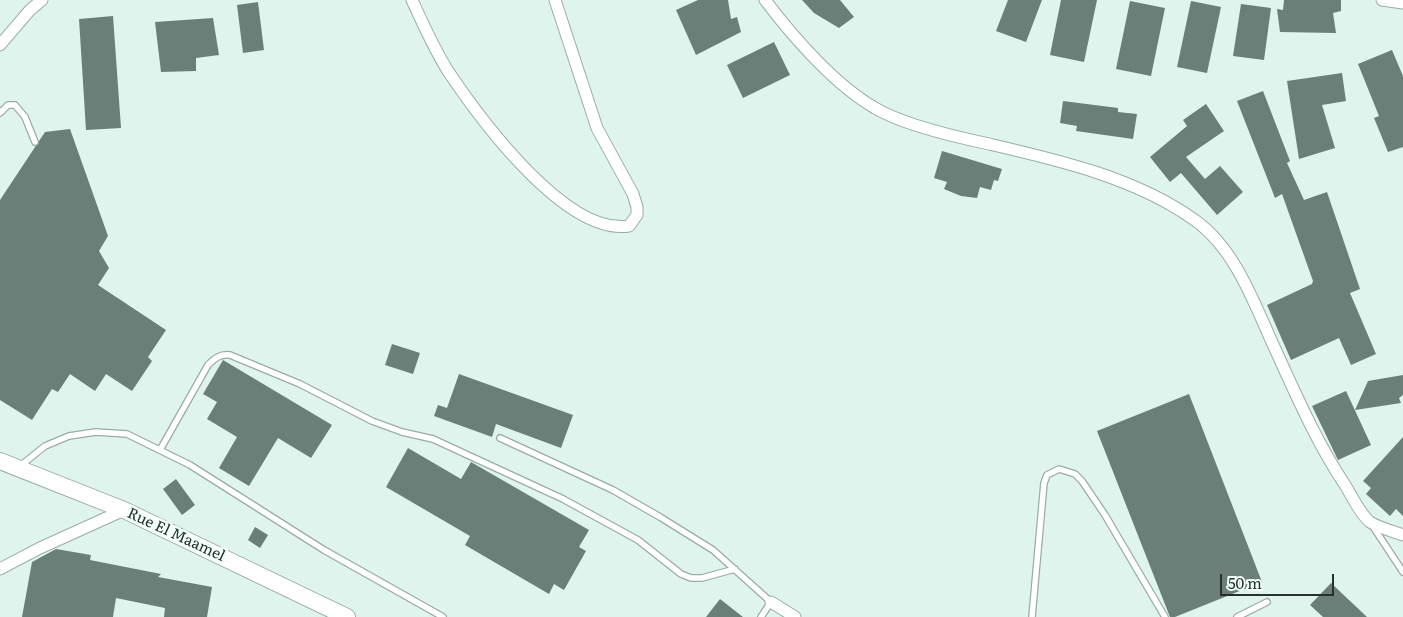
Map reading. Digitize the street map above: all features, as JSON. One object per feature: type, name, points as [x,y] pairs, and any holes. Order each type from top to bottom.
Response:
[{"type":"street","points":[[0,45],[25,15],[42,0]]},
{"type":"street","points":[[412,0],[448,71],[518,161],[577,213],[604,226],[617,228],[629,226],[637,215],[633,194],[597,128],[555,0]]},
{"type":"street","points":[[765,0],[794,37],[849,88],[877,110],[947,134],[1065,161],[1113,178],[1165,203],[1196,221],[1218,241],[1237,268],[1310,426],[1332,465],[1370,521],[1403,535]]},
{"type":"street","points":[[1382,0],[1403,3]]},
{"type":"street","name":"Rue El Maamel","points":[[0,462],[124,510],[347,617]]},
{"type":"street","points":[[0,569],[40,548],[124,510]]},
{"type":"street","points":[[771,602],[795,617]]},
{"type":"lane","points":[[0,113],[8,105],[15,104],[25,117],[35,142]]},
{"type":"lane","points":[[160,450],[208,366],[215,358],[223,354],[230,355],[300,384],[372,421],[402,432],[432,439],[563,499],[638,540],[681,574],[691,578],[702,578],[735,569]]},
{"type":"lane","points":[[18,468],[45,446],[69,436],[96,432],[127,434],[190,465],[324,550],[442,617]]},
{"type":"lane","points":[[500,438],[613,490],[713,550],[771,602],[761,617]]},
{"type":"lane","points":[[1032,617],[1044,482],[1047,475],[1059,469],[1074,474],[1082,481],[1105,515],[1166,617]]},
{"type":"lane","points":[[1370,521],[1403,572]]},
{"type":"lane","points":[[1237,617],[1267,602]]},
{"type":"building","points":[[698,0],[728,0],[731,19],[737,17],[741,32],[696,55],[676,10]]},
{"type":"building","points":[[802,0],[840,0],[854,17],[839,28],[814,13]]},
{"type":"building","points":[[1008,0],[1042,0],[1026,42],[996,31]]},
{"type":"building","points":[[1061,0],[1097,0],[1084,62],[1050,55]]},
{"type":"building","points":[[1284,0],[1341,0],[1341,11],[1333,13],[1336,33],[1280,32],[1277,9],[1283,10]]},
{"type":"building","points":[[1130,1],[1165,8],[1151,76],[1116,69]]},
{"type":"building","points":[[1191,1],[1221,7],[1207,73],[1177,67]]},
{"type":"building","points":[[258,2],[264,50],[243,53],[237,5]]},
{"type":"building","points":[[1241,4],[1271,8],[1264,60],[1233,56]]},
{"type":"building","points":[[113,16],[121,128],[86,130],[79,19]]},
{"type":"building","points":[[213,18],[219,55],[196,58],[196,71],[161,72],[155,22]]},
{"type":"building","points":[[774,42],[790,75],[743,98],[727,65]]},
{"type":"building","points":[[1392,50],[1403,76],[1403,147],[1388,152],[1374,118],[1379,116],[1358,64]]},
{"type":"building","points":[[1342,73],[1346,101],[1322,105],[1335,148],[1299,159],[1287,81]]},
{"type":"building","points":[[1263,91],[1290,161],[1287,163],[1304,200],[1327,192],[1360,289],[1350,293],[1376,354],[1351,365],[1339,338],[1291,360],[1267,305],[1312,284],[1313,281],[1282,194],[1275,198],[1237,101]]},
{"type":"building","points":[[1063,101],[1118,108],[1118,112],[1137,114],[1133,139],[1076,131],[1077,126],[1060,123]]},
{"type":"building","points":[[1206,104],[1224,131],[1186,157],[1205,179],[1220,166],[1243,192],[1217,215],[1181,173],[1170,182],[1150,157],[1187,126],[1183,120]]},
{"type":"building","points":[[70,129],[108,236],[99,251],[109,268],[98,285],[166,330],[148,357],[152,361],[132,391],[106,374],[95,391],[70,374],[58,392],[52,389],[32,420],[0,400],[0,200],[45,132]]},
{"type":"building","points":[[942,151],[1002,169],[998,181],[994,180],[991,190],[980,187],[977,198],[961,196],[944,189],[947,182],[934,178]]},
{"type":"building","points":[[392,344],[420,353],[413,374],[385,365]]},
{"type":"building","points":[[223,360],[332,425],[311,458],[278,438],[249,486],[219,468],[237,437],[207,419],[217,402],[203,394]]},
{"type":"building","points":[[459,374],[573,415],[561,448],[496,424],[492,437],[434,416],[438,405],[447,408]]},
{"type":"building","points":[[1403,375],[1403,395],[1399,398],[1401,403],[1355,410],[1368,381]]},
{"type":"building","points":[[1346,391],[1371,445],[1338,460],[1312,406]]},
{"type":"building","points":[[1189,394],[1262,582],[1175,617],[1170,617],[1097,431]]},
{"type":"building","points":[[1403,437],[1403,516],[1396,509],[1390,516],[1366,494],[1371,488],[1363,481]]},
{"type":"building","points":[[408,448],[461,479],[471,462],[589,530],[579,547],[586,551],[564,590],[554,584],[549,594],[465,545],[470,536],[386,487]]},
{"type":"building","points":[[176,479],[195,505],[182,515],[163,489]]},
{"type":"building","points":[[255,527],[268,535],[260,548],[248,540]]},
{"type":"building","points":[[56,549],[91,555],[90,560],[161,574],[158,577],[212,587],[207,617],[164,617],[165,608],[116,598],[113,617],[22,617],[32,562]]},
{"type":"building","points":[[1331,583],[1367,617],[1323,617],[1310,605]]},
{"type":"building","points":[[720,599],[743,617],[706,617]]}]
